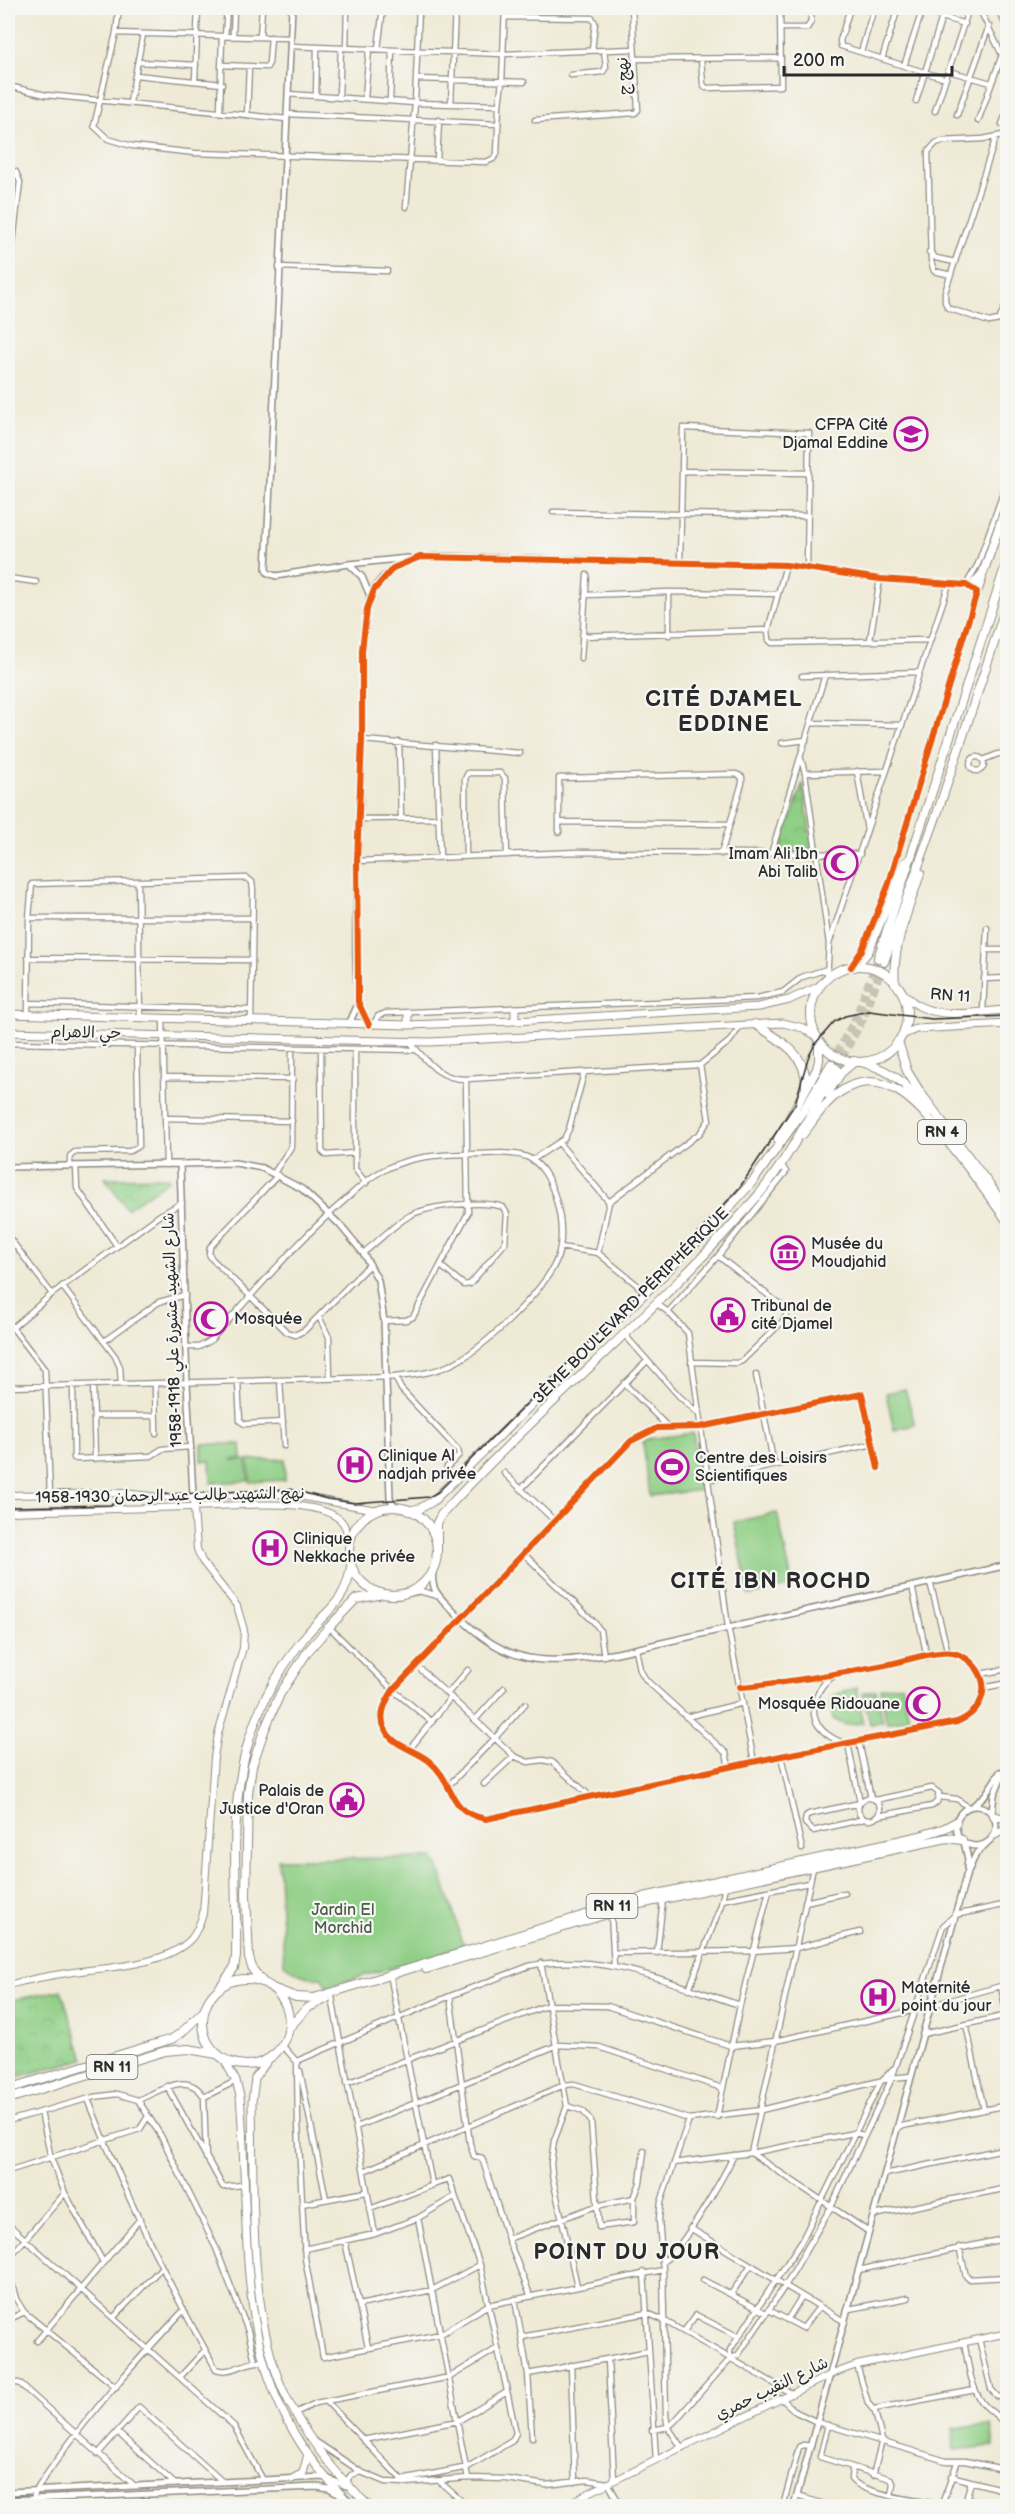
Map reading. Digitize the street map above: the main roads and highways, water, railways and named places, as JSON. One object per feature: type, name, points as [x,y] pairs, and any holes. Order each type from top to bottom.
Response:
[{"type":"highway","points":[[971,588],[983,573],[1008,501]]},
{"type":"highway","points":[[937,814],[881,960],[915,845],[1008,558]]},
{"type":"highway","points":[[788,1152],[834,1083],[858,1061],[885,1053],[900,1038],[906,1019],[906,1006],[897,986],[894,971],[897,949],[937,814],[1008,601]]},
{"type":"highway","points":[[888,886],[915,845]]},
{"type":"highway","points":[[853,967],[868,952],[905,862]]},
{"type":"highway","points":[[738,1198],[776,1143],[817,1070],[819,1060],[817,1038],[812,1026],[812,1005],[820,986],[835,972],[853,967],[873,969],[897,986]]},
{"type":"highway","points":[[755,1024],[794,1052],[803,1066],[806,1089]]},
{"type":"highway","points":[[817,1038],[834,1055],[858,1061]]},
{"type":"highway","name":"RN 4","points":[[900,1038],[907,1071],[920,1092],[1008,1210]]},
{"type":"highway","name":"RN 4","points":[[858,1061],[885,1070],[902,1080],[1008,1222]]},
{"type":"highway","name":"3ÈME BOULEVARD PÉRIPHÉRIQUE","points":[[410,1511],[433,1501],[647,1293],[738,1198],[781,1143],[834,1066],[788,1152],[762,1191],[656,1303],[441,1515],[437,1523],[437,1550]]},
{"type":"highway","points":[[788,1152],[838,1093],[851,1086],[877,1082],[898,1090],[911,1100],[966,1165]]},
{"type":"highway","points":[[395,1507],[418,1515],[432,1531],[437,1550],[434,1566],[421,1585],[408,1593],[383,1594],[356,1599],[308,1651],[280,1694],[252,1766],[246,1822],[249,1958],[253,1970],[263,1982],[272,1988],[285,2005],[289,2019],[288,2029],[282,2045],[271,2056],[260,2062],[235,2063],[221,2056],[206,2038],[203,2025],[204,2011],[210,1998],[234,1968],[236,1957],[235,1822],[238,1786],[246,1749],[258,1715],[277,1677],[309,1632],[345,1592],[351,1567],[349,1543],[356,1527],[377,1510],[395,1507]]},
{"type":"highway","points":[[351,1567],[367,1587],[383,1594]]},
{"type":"highway","name":"RN 11","points":[[272,1988],[296,1997],[314,1998],[616,1905],[920,1836],[936,1832],[956,1822]]},
{"type":"highway","name":"RN 11","points":[[288,2029],[307,2008],[332,1997],[611,1913],[663,1899],[947,1838],[963,1841]]},
{"type":"highway","points":[[220,1988],[237,1980],[250,1979],[263,1982]]},
{"type":"highway","name":"RN 11","points":[[8,2090],[172,2039],[204,2011]]},
{"type":"highway","name":"RN 11","points":[[8,2099],[165,2051],[188,2049],[221,2056]]},
{"type":"main road","points":[[998,8],[1008,28]]},
{"type":"main road","points":[[8,1014],[408,1025],[759,1006],[789,1000],[820,986]]},
{"type":"main road","name":"RN 11","points":[[897,986],[911,1001],[930,1010],[941,1012],[1008,1010]]},
{"type":"main road","points":[[757,998],[759,1006]]},
{"type":"main road","points":[[515,1009],[515,1021]]},
{"type":"main road","points":[[408,1013],[408,1025]]},
{"type":"main road","points":[[8,1032],[410,1042],[792,1024],[817,1038]]},
{"type":"main road","name":"RN 11","points":[[900,1038],[916,1029],[1008,1024]]},
{"type":"main road","name":"نهج الشهيد طالب عبد الرحمان 1930-1958","points":[[8,1495],[123,1493],[154,1497],[287,1494],[377,1510]]},
{"type":"main road","points":[[8,1985],[58,1974],[156,1958],[175,1951],[191,1939],[198,1928],[203,1914],[215,1751],[244,1638],[242,1618],[237,1606],[202,1561],[197,1549],[193,1495]]},
{"type":"main road","name":"نهج الشهيد طالب عبد الرحمان 1930-1958","points":[[8,1512],[288,1505],[315,1509],[341,1520],[345,1526],[349,1543]]},
{"type":"main road","points":[[993,1814],[1008,1819]]},
{"type":"main road","points":[[991,1839],[1008,1828]]},
{"type":"main road","points":[[221,2056],[236,2081],[241,2105],[248,2278],[259,2361],[280,2407],[308,2454],[324,2477],[353,2506]]},
{"type":"main road","points":[[271,2056],[259,2069],[252,2093],[257,2265],[271,2351],[282,2388],[309,2438],[350,2488],[369,2506]]},
{"type":"main road","name":"شارع النقيب حمري","points":[[561,2506],[832,2374],[857,2365],[1008,2333]]},
{"type":"main road","points":[[292,2479],[303,2473],[308,2454]]},
{"type":"tunnel","points":[[831,1064],[856,1017],[878,958]]},
{"type":"tunnel","points":[[836,1068],[863,1019],[884,962]]},
{"type":"tram line","points":[[8,1507],[110,1505],[133,1496],[290,1489],[327,1499],[354,1503],[429,1497],[438,1492],[692,1240],[740,1187],[795,1104],[808,1058],[815,1044],[834,1022],[845,1016],[869,1011],[932,1019],[1008,1016]]},
{"type":"place","name":"CFPA Cité Djamal Eddine","points":[[911,434]]},
{"type":"place","name":"Imam Ali Ibn Abi Talib","points":[[841,863]]},
{"type":"place","name":"Musée du Moudjahid","points":[[788,1253]]},
{"type":"place","name":"Tribunal de cité Djamel","points":[[728,1315]]},
{"type":"place","name":"Mosquée","points":[[211,1319]]},
{"type":"place","name":"Clinique Al nadjah privée","points":[[355,1465]]},
{"type":"place","name":"Centre des Loisirs Scientifiques","points":[[672,1467]]},
{"type":"place","name":"Clinique Nekkache privée","points":[[270,1548]]},
{"type":"place","name":"Mosquée Ridouane","points":[[923,1704]]},
{"type":"place","name":"Palais de Justice d'Oran","points":[[347,1800]]},
{"type":"place","name":"Maternité point du jour","points":[[878,1997]]},
{"type":"district","name":"CITÉ DJAMEL EDDINE","points":[[724,712]]},
{"type":"district","name":"CITÉ IBN ROCHD","points":[[771,1581]]},
{"type":"district","name":"POINT DU JOUR","points":[[627,2252]]},
{"type":"park label","name":"Jardin El Morchid","points":[[343,1919]]}]
